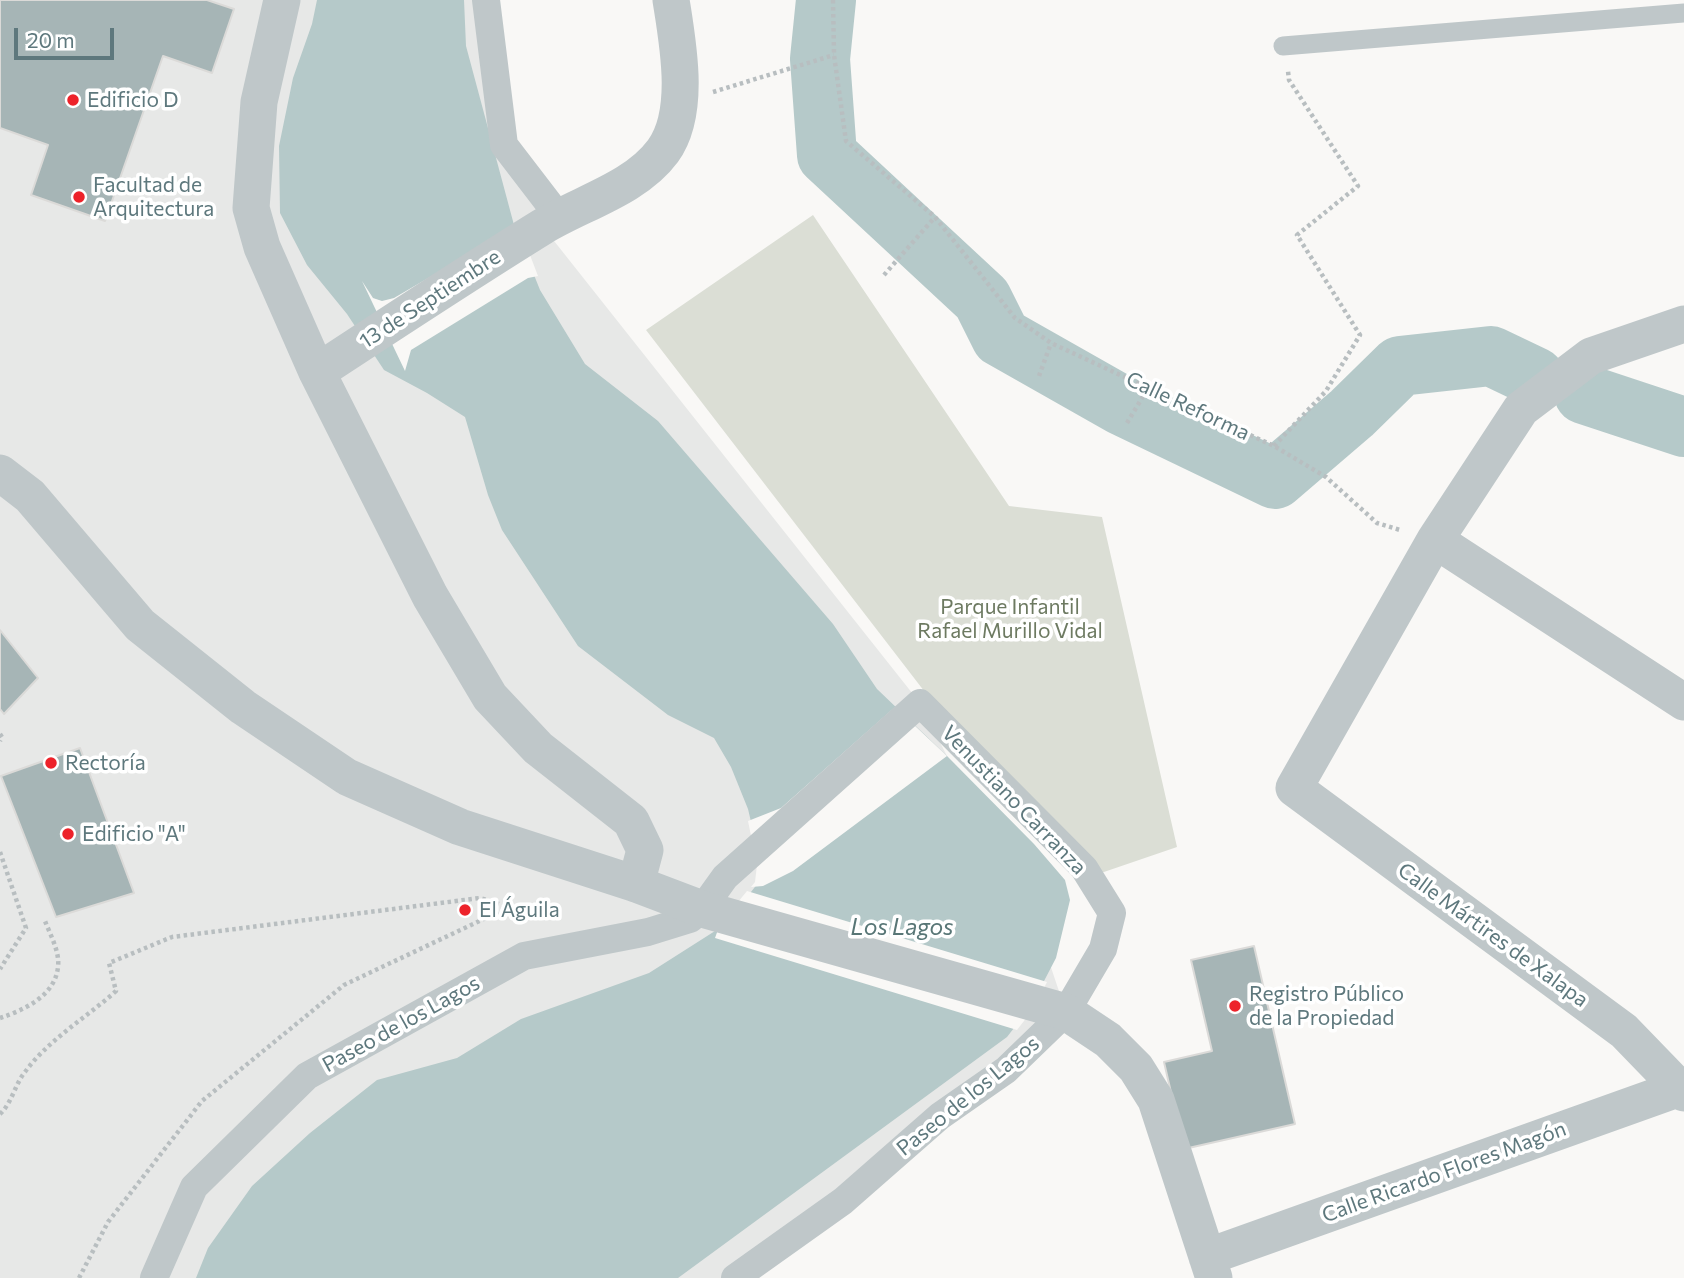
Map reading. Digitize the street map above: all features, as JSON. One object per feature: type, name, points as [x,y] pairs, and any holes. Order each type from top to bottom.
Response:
[{"type":"street","points":[[282,0],[259,103],[251,208],[262,247],[329,364],[430,596],[490,696],[538,748],[631,821],[645,850],[636,884]]},
{"type":"street","points":[[486,0],[504,145],[552,222]]},
{"type":"street","name":"13 de Septiembre","points":[[329,364],[552,222],[638,176],[664,150],[677,122],[678,102],[680,59],[671,0]]},
{"type":"street","points":[[1684,324],[1591,356],[1521,409],[1435,540],[1684,702]]},
{"type":"street","points":[[0,473],[30,495],[140,625],[243,707],[347,777],[460,827],[713,912],[1056,1009],[1108,1040],[1136,1068],[1156,1100],[1211,1267]]},
{"type":"street","name":"Calle Mártires de Xalapa","points":[[1435,540],[1294,788],[1624,1031],[1682,1090]]},
{"type":"street","name":"Paseo de los Lagos","points":[[154,1278],[194,1187],[307,1076],[524,956],[649,932],[713,912],[726,877],[914,709]]},
{"type":"street","name":"Venustiano Carranza","points":[[914,709],[1084,868],[1112,913],[1103,949],[1056,1009]]},
{"type":"street","name":"Paseo de los Lagos","points":[[735,1278],[843,1201],[940,1116],[1006,1070],[1056,1009]]},
{"type":"street","name":"Calle Ricardo Flores Magón","points":[[1211,1267],[1682,1090]]},
{"type":"lane","points":[[1283,46],[1684,13]]},
{"type":"path","name":"Calle Reforma","points":[[832,0],[834,55],[846,141],[935,217],[1015,318],[1051,343],[1274,446],[1326,477],[1377,523],[1435,540]]},
{"type":"path","points":[[1274,446],[1326,391],[1360,335],[1297,235],[1358,186],[1289,80],[1283,46]]},
{"type":"path","points":[[678,102],[834,55]]},
{"type":"path","points":[[884,275],[935,217]]},
{"type":"path","points":[[1039,376],[1051,343]]},
{"type":"path","points":[[1127,422],[1148,388]]},
{"type":"path","points":[[0,734],[0,741]]},
{"type":"path","points":[[0,852],[26,928],[0,969]]},
{"type":"path","points":[[0,1114],[24,1072],[58,1038],[94,1012],[116,991],[109,963],[172,937],[480,898],[551,920]]},
{"type":"path","points":[[0,1018],[37,1003],[52,984],[59,967],[56,949],[44,921]]},
{"type":"shaded area","points":[[0,0],[475,0],[543,227],[920,703],[947,756],[998,810],[1066,1012],[736,1278],[0,1278]]},
{"type":"green space","name":"Parque Infantil Rafael Murillo Vidal","points":[[813,215],[1009,506],[1102,517],[1177,847],[1101,873],[931,700],[646,330]]},
{"type":"water","name":"Los Lagos","points":[[317,0],[464,0],[466,46],[514,225],[540,290],[585,364],[658,421],[833,624],[877,689],[1034,844],[1065,880],[1070,900],[1056,958],[1031,1006],[1007,1037],[678,1278],[196,1278],[208,1248],[252,1186],[310,1133],[377,1080],[457,1058],[521,1019],[649,973],[726,924],[758,883],[761,864],[748,809],[731,767],[714,738],[668,715],[578,646],[502,530],[488,495],[465,417],[384,370],[347,314],[307,265],[280,213],[279,146],[293,78],[312,24]]},
{"type":"pier","points":[[517,221],[538,276],[528,278],[411,350],[405,371],[362,281],[373,298],[382,301],[394,298],[495,239]]},
{"type":"pier","points":[[895,707],[947,756],[793,871],[763,886],[751,887],[755,882],[757,865],[748,821],[781,808]]},
{"type":"pier","points":[[747,891],[1047,982],[1034,1008],[1017,1030],[715,938],[720,924]]},
{"type":"building","name":"Edificio D","points":[[0,0],[207,0],[234,9],[212,73],[163,56],[105,221],[31,195],[48,145],[0,128]]},
{"type":"building","points":[[0,630],[38,678],[4,714],[0,709]]},
{"type":"building","name":"Edificio \"A\"","points":[[80,748],[134,893],[56,917],[1,776]]},
{"type":"building","name":"Registro Público de la Propiedad","points":[[1254,946],[1295,1124],[1184,1149],[1164,1062],[1212,1051],[1191,960]]},
{"type":"waterway","points":[[826,0],[820,59],[827,155],[982,299],[1001,337],[1121,405],[1275,479],[1352,413],[1400,366],[1491,356],[1535,377]]},
{"type":"waterway","points":[[1584,394],[1684,427]]},
{"type":"place","name":"Edificio D","points":[[73,100]]},
{"type":"place","name":"Facultad de Arquitectura","points":[[79,197]]},
{"type":"place","name":"Rectoría","points":[[51,763]]},
{"type":"place","name":"Edificio \"A\"","points":[[68,834]]},
{"type":"place","name":"El Águila","points":[[465,910]]},
{"type":"place","name":"Registro Público de la Propiedad","points":[[1235,1006]]}]
